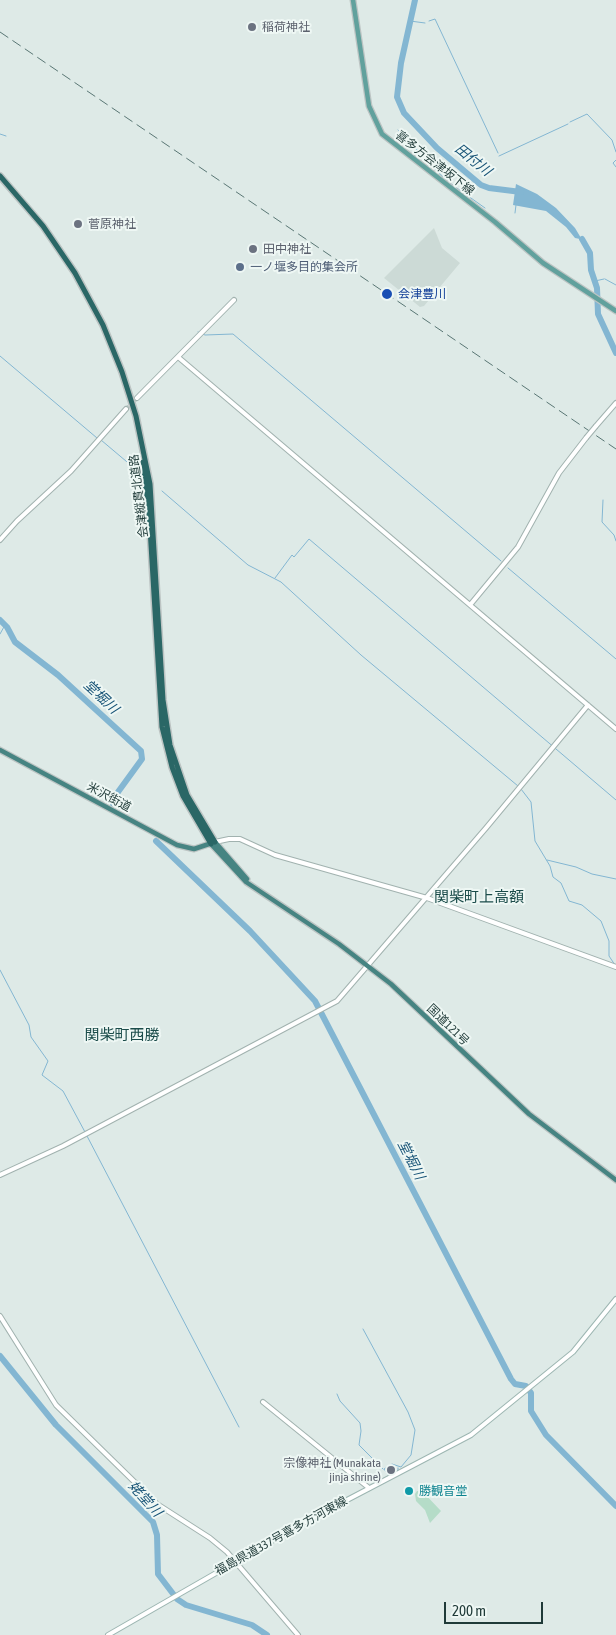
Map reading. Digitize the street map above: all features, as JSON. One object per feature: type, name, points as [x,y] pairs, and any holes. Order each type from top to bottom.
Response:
[{"type":"highway","name":"会津縦貫北道路","points":[[0,176],[43,226],[75,273],[103,325],[122,372],[136,416],[150,484],[163,700],[170,745],[186,795],[213,843]]},
{"type":"highway","name":"会津縦貫北道路","points":[[0,181],[41,228],[86,298],[109,346],[127,395],[138,437],[146,484],[162,727],[172,767],[183,796],[213,843]]},
{"type":"highway","name":"米沢街道","points":[[0,750],[177,845],[194,849],[213,843]]},
{"type":"highway","name":"国道121号","points":[[213,843],[244,880],[339,944],[391,984],[529,1114],[616,1180]]},
{"type":"highway","name":"国道121号","points":[[213,843],[261,892]]},
{"type":"main road","name":"喜多方会津坂下線","points":[[353,0],[369,106],[372,117],[382,134],[495,222],[543,263],[616,311]]},
{"type":"street","points":[[136,398],[234,300]]},
{"type":"street","points":[[178,357],[616,729]]},
{"type":"street","points":[[470,605],[518,547],[559,473],[616,403]]},
{"type":"street","points":[[0,540],[17,521],[71,471],[126,409]]},
{"type":"street","points":[[0,1175],[62,1146],[337,1001],[588,705]]},
{"type":"street","points":[[213,843],[229,839],[240,840],[275,855],[426,898],[616,967]]},
{"type":"street","name":"福島県道337号喜多方河東線","points":[[108,1635],[235,1561],[477,1431],[573,1352],[616,1299]]},
{"type":"street","points":[[0,1316],[56,1405],[157,1504],[210,1538],[235,1561],[298,1635]]},
{"type":"street","points":[[263,1402],[368,1488]]},
{"type":"shaded area","points":[[434,228],[442,248],[460,263],[424,306],[420,307],[384,278]]},
{"type":"green space","points":[[417,1491],[422,1491],[441,1511],[430,1523],[425,1510],[416,1501],[415,1494]]},
{"type":"water","points":[[516,184],[537,194],[556,208],[575,228],[587,248],[580,239],[575,238],[566,227],[546,211],[513,205]]},
{"type":"waterway","name":"田付川","points":[[415,0],[401,63],[397,97],[404,113],[437,148],[481,185],[489,188],[521,192]]},
{"type":"waterway","points":[[429,21],[435,19],[498,153]]},
{"type":"waterway","points":[[410,21],[425,23]]},
{"type":"waterway","points":[[570,122],[587,114],[612,140],[616,152]]},
{"type":"waterway","points":[[499,156],[568,124]]},
{"type":"waterway","points":[[398,130],[447,181],[485,208]]},
{"type":"waterway","points":[[0,134],[6,136]]},
{"type":"waterway","points":[[616,160],[613,163],[616,167]]},
{"type":"waterway","points":[[515,213],[516,205]]},
{"type":"waterway","name":"田付川","points":[[582,239],[590,253],[591,270],[597,288],[598,314],[616,353]]},
{"type":"waterway","points":[[595,281],[604,279]]},
{"type":"waterway","points":[[605,279],[616,285]]},
{"type":"waterway","points":[[198,332],[205,335],[233,334],[501,561]]},
{"type":"waterway","points":[[0,356],[97,438]]},
{"type":"waterway","points":[[101,440],[133,467]]},
{"type":"waterway","points":[[162,491],[248,565],[281,582],[361,655],[518,786]]},
{"type":"waterway","points":[[603,500],[602,522],[614,535],[616,541]]},
{"type":"waterway","points":[[275,578],[292,555],[294,557],[309,539],[616,800]]},
{"type":"waterway","points":[[508,568],[616,659]]},
{"type":"waterway","name":"堂堀川","points":[[0,620],[7,627],[15,642],[58,675],[141,751],[142,759],[118,792],[113,804]]},
{"type":"waterway","points":[[0,634],[5,625]]},
{"type":"waterway","points":[[521,789],[531,802],[535,841],[550,866],[553,877],[561,883],[569,901],[582,905],[601,921],[609,941],[609,956],[615,965]]},
{"type":"waterway","name":"堂堀川","points":[[156,841],[250,931],[315,1001],[511,1379],[515,1384],[526,1386],[531,1393],[531,1411],[546,1435],[616,1506]]},
{"type":"waterway","points":[[547,860],[576,867],[592,874],[616,879]]},
{"type":"waterway","points":[[0,970],[29,1025],[31,1037],[48,1061],[42,1075],[63,1091],[85,1132]]},
{"type":"waterway","points":[[87,1136],[239,1427]]},
{"type":"waterway","points":[[363,1329],[408,1412],[415,1430],[411,1455],[401,1467],[392,1464],[384,1469],[389,1476]]},
{"type":"waterway","name":"姥堂川","points":[[0,1356],[56,1425],[153,1522],[157,1535],[158,1574],[177,1599],[186,1605],[252,1625],[267,1635]]},
{"type":"waterway","points":[[337,1394],[340,1401],[360,1423],[359,1445],[383,1469]]},
{"type":"waterway","points":[[395,1473],[398,1468]]},
{"type":"tunnel","points":[[126,409],[137,398]]},
{"type":"railway","points":[[0,32],[616,449]]},
{"type":"place","name":"稲荷神社","points":[[252,27]]},
{"type":"place","name":"菅原神社","points":[[78,224]]},
{"type":"place","name":"田中神社","points":[[253,249]]},
{"type":"place","name":"一ノ堰多目的集会所","points":[[240,267]]},
{"type":"place","name":"会津豊川","points":[[387,294]]},
{"type":"place","name":"宗像神社 (Munakata jinja shrine)","points":[[391,1470]]},
{"type":"place","name":"勝観音堂","points":[[409,1491]]},
{"type":"district","name":"関柴町上高額","points":[[479,897]]},
{"type":"district","name":"関柴町西勝","points":[[122,1035]]}]
